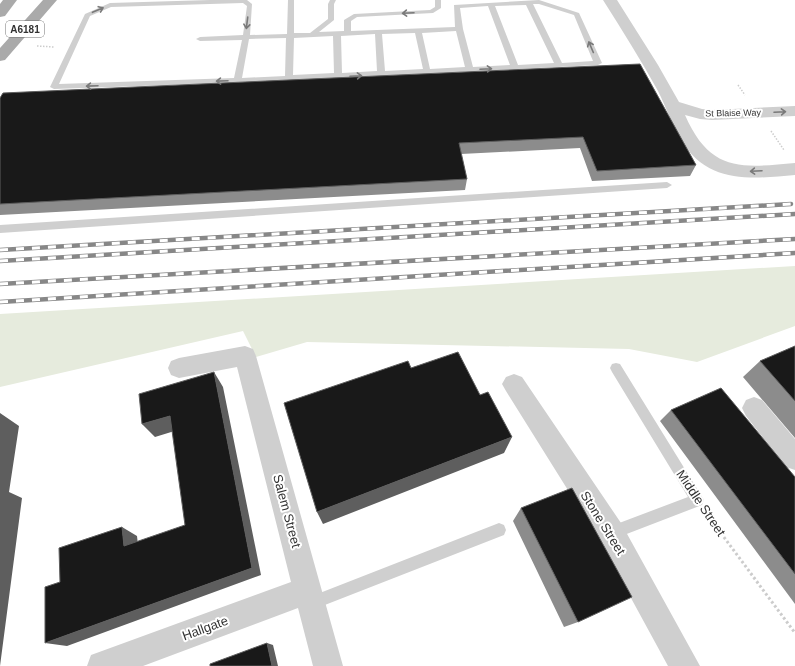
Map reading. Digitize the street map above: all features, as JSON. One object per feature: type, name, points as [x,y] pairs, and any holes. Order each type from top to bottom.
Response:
[{"type":"main road","name":"A6181","points":[[0,13],[10,0]]},
{"type":"main road","name":"A6181","points":[[0,58],[50,0]]},
{"type":"street","points":[[610,0],[673,105],[681,126],[696,150],[708,160],[732,170],[747,172],[795,169]]},
{"type":"street","name":"St Blaise Way","points":[[673,105],[700,114],[712,115],[795,111]]},
{"type":"street","name":"Salem Street","points":[[179,368],[245,356],[328,666]]},
{"type":"street","name":"Stone Street","points":[[514,384],[611,533],[685,666]]},
{"type":"street","points":[[754,408],[795,458]]},
{"type":"street","name":"Hallgate","points":[[102,666],[310,596]]},
{"type":"lane","points":[[289,79],[291,0]]},
{"type":"lane","points":[[311,35],[331,20],[331,4],[333,0]]},
{"type":"lane","points":[[348,34],[347,20],[356,15],[431,12],[438,8],[438,0]]},
{"type":"lane","points":[[237,81],[246,38],[250,5],[244,1],[132,4],[110,5],[87,15],[54,87],[237,81],[289,79],[598,64],[577,14],[540,2],[456,6],[459,29],[470,70]]},
{"type":"lane","points":[[529,3],[559,65]]},
{"type":"lane","points":[[492,4],[515,68]]},
{"type":"lane","points":[[200,39],[459,29]]},
{"type":"lane","points":[[418,31],[427,72]]},
{"type":"lane","points":[[378,32],[381,74]]},
{"type":"lane","points":[[337,34],[338,76]]},
{"type":"lane","points":[[0,229],[667,185]]},
{"type":"lane","name":"Middle Street","points":[[616,368],[697,500]]},
{"type":"lane","points":[[611,533],[697,500]]},
{"type":"lane","points":[[310,596],[499,530]]},
{"type":"path","points":[[35,46],[72,48]]},
{"type":"path","name":"Middle Street","points":[[697,500],[795,633]]},
{"type":"shaded area","points":[[795,266],[795,326],[697,362],[629,349],[307,342],[256,357],[243,331],[0,387],[0,314]]},
{"type":"building","points":[[640,64],[696,165],[597,171],[583,137],[459,143],[467,179],[0,204],[0,98],[3,93]]},
{"type":"building","points":[[795,346],[795,401],[760,361]]},
{"type":"building","points":[[458,352],[480,395],[488,392],[512,437],[317,512],[284,403],[408,361],[411,368]]},
{"type":"building","points":[[214,372],[252,568],[45,643],[45,587],[60,582],[59,548],[122,527],[124,546],[185,525],[170,416],[142,424],[139,394]]},
{"type":"building","points":[[721,388],[795,477],[795,574],[671,410]]},
{"type":"building","points":[[572,488],[632,597],[578,622],[521,508]]},
{"type":"building","points":[[267,643],[272,666],[210,666],[210,664]]},
{"type":"railway","points":[[0,250],[791,204]]},
{"type":"railway","points":[[0,261],[795,214]]},
{"type":"railway","points":[[0,284],[795,239]]},
{"type":"railway","points":[[0,302],[795,253]]}]
